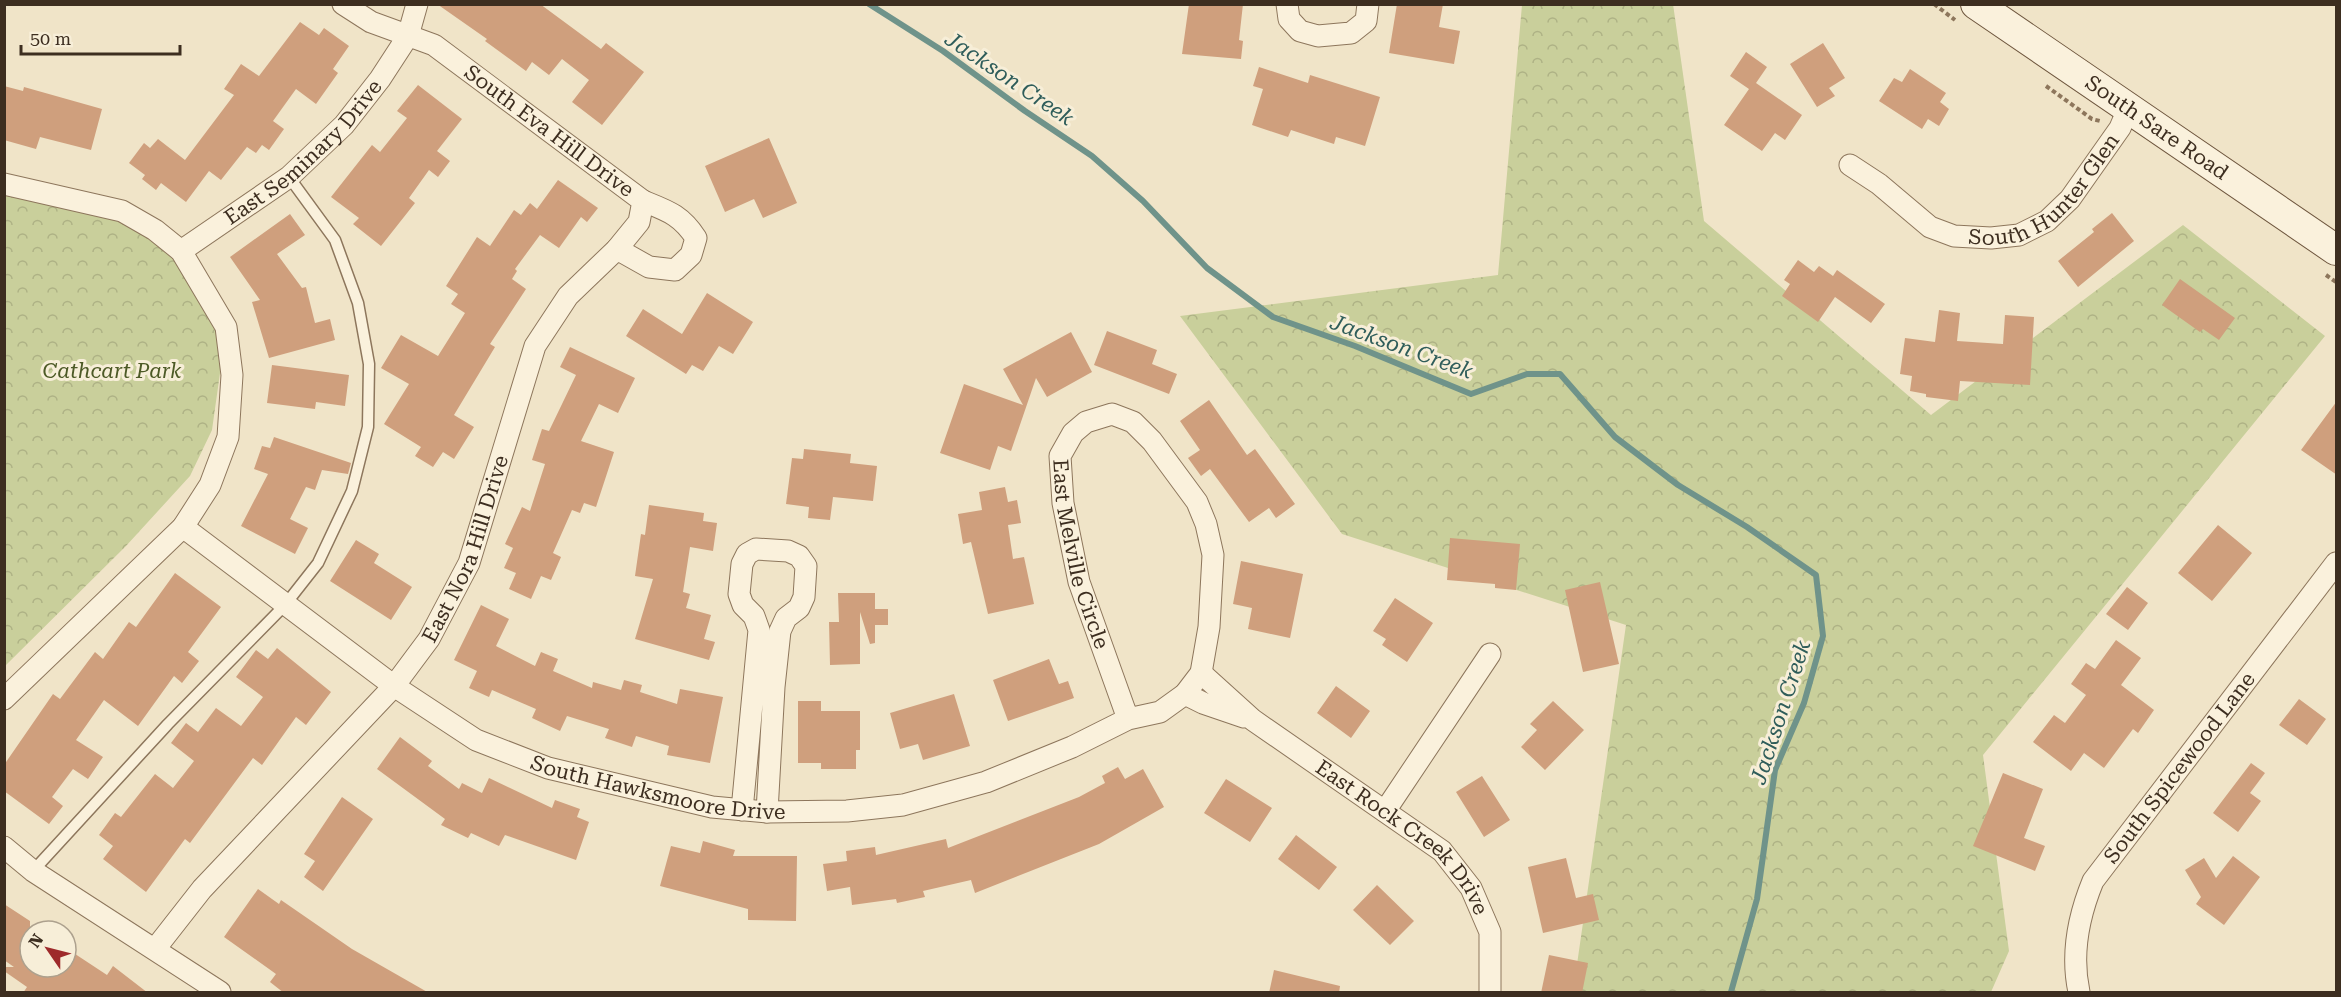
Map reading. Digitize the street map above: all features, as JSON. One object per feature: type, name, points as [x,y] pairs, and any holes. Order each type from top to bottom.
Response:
[{"type":"main road","name":"South Sare Road","points":[[1976,4],[2337,250]]},
{"type":"street","name":"South Eva Hill Drive","points":[[343,4],[371,22],[434,45],[471,70],[643,201],[639,222],[617,249]]},
{"type":"street","points":[[408,36],[417,4]]},
{"type":"street","points":[[1287,4],[1289,19],[1300,31],[1318,36],[1352,33],[1366,21],[1368,4]]},
{"type":"street","name":"East Seminary Drive","points":[[181,251],[289,177],[344,125],[380,79],[408,36]]},
{"type":"street","name":"South Hunter Glen","points":[[1850,165],[1879,184],[1930,227],[1954,236],[1990,238],[2019,235],[2047,220],[2070,199],[2115,136],[2128,107]]},
{"type":"street","points":[[4,184],[123,211],[155,230],[181,251],[226,327],[232,375],[228,437],[210,485],[183,528],[4,699]]},
{"type":"street","points":[[617,249],[649,267],[675,270],[691,255],[696,238],[685,222],[672,213],[643,201]]},
{"type":"street","name":"East Nora Hill Drive","points":[[155,949],[202,889],[394,686],[429,639],[469,563],[535,346],[568,296],[617,249]]},
{"type":"street","name":"East Melville Circle","points":[[1128,719],[1118,686],[1087,610],[1063,502],[1060,456],[1073,433],[1086,422],[1112,414],[1133,422],[1152,441],[1197,502],[1213,555],[1209,627],[1201,673],[1185,694]]},
{"type":"street","name":"South Hawksmoore Drive","points":[[183,528],[394,686],[476,740],[548,768],[712,807],[767,812],[848,811],[903,805],[986,782],[1072,747],[1128,719],[1160,712],[1185,694]]},
{"type":"street","points":[[742,810],[764,686],[780,631],[786,618],[799,608],[804,597],[806,566],[799,556],[788,551],[756,549],[747,554],[742,564],[739,594],[742,605],[754,616],[759,630],[764,686],[767,812]]},
{"type":"street","name":"South Spicewood Lane","points":[[2079,993],[2076,969],[2080,924],[2084,902],[2093,880],[2337,563]]},
{"type":"street","points":[[754,616],[770,620],[786,618]]},
{"type":"street","points":[[1385,811],[1490,654]]},
{"type":"street","name":"East Rock Creek Drive","points":[[1201,673],[1253,720],[1442,851],[1471,888],[1490,932],[1490,993]]},
{"type":"street","name":"East Rock Creek Drive","points":[[1185,694],[1203,703],[1253,720]]},
{"type":"street","points":[[4,847],[33,871],[220,993]]},
{"type":"lane","points":[[33,871],[168,724],[285,606],[318,563],[352,491],[368,427],[369,364],[358,303],[334,240],[289,177]]},
{"type":"green space","points":[[1673,4],[1704,221],[1931,415],[2183,225],[2325,336],[1983,755],[2009,951],[1991,992],[1573,992],[1626,625],[1342,534],[1180,316],[1498,275],[1522,5]]},
{"type":"green space","name":"Cathcart Park","points":[[5,187],[122,215],[175,255],[206,305],[217,336],[221,366],[212,430],[190,476],[126,546],[5,666]]},
{"type":"building","points":[[437,4],[540,4],[601,49],[606,43],[644,72],[602,125],[572,102],[589,80],[562,59],[549,75],[532,62],[526,71],[485,41],[487,39]]},
{"type":"building","points":[[1189,4],[1243,4],[1239,40],[1243,41],[1241,59],[1182,54]]},
{"type":"building","points":[[1397,4],[1443,4],[1439,27],[1460,31],[1454,64],[1389,53]]},
{"type":"building","points":[[300,22],[319,35],[324,28],[349,46],[333,69],[338,73],[316,104],[296,89],[273,121],[284,129],[269,150],[262,145],[256,153],[247,147],[221,180],[209,171],[186,202],[161,183],[156,190],[142,179],[145,175],[129,163],[144,143],[150,148],[158,139],[185,160],[234,95],[224,89],[241,64],[259,76]]},
{"type":"building","points":[[1823,43],[1845,78],[1829,88],[1835,96],[1817,107],[1790,64]]},
{"type":"building","points":[[1746,52],[1767,67],[1756,83],[1802,115],[1785,140],[1775,133],[1762,151],[1724,125],[1749,89],[1730,76]]},
{"type":"building","points":[[1259,67],[1308,83],[1310,75],[1380,97],[1365,146],[1336,137],[1334,144],[1291,130],[1288,137],[1252,125],[1263,89],[1253,86]]},
{"type":"building","points":[[1910,69],[1946,93],[1940,102],[1949,109],[1939,126],[1928,119],[1922,129],[1879,101],[1894,78],[1902,82]]},
{"type":"building","points":[[418,85],[462,119],[437,151],[450,161],[438,177],[429,170],[409,198],[415,203],[381,246],[353,224],[359,218],[331,197],[372,145],[380,152],[407,118],[397,111]]},
{"type":"building","points":[[4,86],[23,91],[24,87],[102,109],[91,150],[40,137],[36,149],[4,140]]},
{"type":"building","points":[[769,138],[797,203],[763,218],[754,199],[725,212],[705,166]]},
{"type":"building","points":[[558,180],[598,208],[587,222],[581,217],[559,248],[540,235],[515,269],[517,271],[512,279],[526,289],[490,344],[495,347],[454,415],[474,427],[454,459],[443,452],[433,467],[415,456],[421,447],[384,424],[409,384],[381,368],[401,335],[438,356],[465,313],[451,304],[458,294],[446,286],[477,237],[490,246],[514,210],[521,215],[530,203],[537,209]]},
{"type":"building","points":[[2112,213],[2134,241],[2078,287],[2058,261],[2094,232],[2092,229]]},
{"type":"building","points":[[290,214],[305,235],[277,254],[302,288],[306,287],[315,323],[330,319],[335,340],[269,358],[252,302],[260,300],[230,257]]},
{"type":"building","points":[[1798,260],[1814,272],[1819,266],[1833,276],[1837,270],[1885,304],[1871,323],[1835,297],[1818,322],[1782,296],[1790,284],[1784,280]]},
{"type":"building","points":[[2180,279],[2235,318],[2219,340],[2203,329],[2200,332],[2162,305]]},
{"type":"building","points":[[707,293],[753,322],[733,354],[719,346],[703,371],[692,365],[686,374],[626,336],[643,309],[682,334]]},
{"type":"building","points":[[1939,310],[1960,313],[1957,341],[2003,344],[2005,315],[2034,317],[2030,385],[1960,381],[1958,401],[1926,397],[1926,394],[1910,391],[1912,376],[1900,374],[1905,338],[1935,342]]},
{"type":"building","points":[[1107,331],[1157,350],[1152,364],[1177,374],[1169,394],[1094,365]]},
{"type":"building","points":[[1071,332],[1092,372],[1047,397],[1036,378],[1011,451],[998,446],[990,470],[940,453],[964,384],[1023,405],[1003,369]]},
{"type":"building","points":[[570,347],[635,378],[618,413],[599,404],[581,441],[614,452],[596,507],[584,503],[580,513],[572,510],[553,553],[561,557],[551,580],[541,576],[531,599],[509,589],[516,573],[504,568],[513,548],[505,544],[522,507],[530,511],[545,464],[532,460],[542,429],[549,431],[576,375],[560,367]]},
{"type":"building","points":[[272,365],[349,375],[345,406],[316,402],[315,409],[267,403]]},
{"type":"building","points":[[1209,400],[1247,455],[1255,449],[1295,504],[1276,518],[1269,508],[1249,522],[1210,469],[1201,476],[1188,458],[1200,450],[1180,421]]},
{"type":"building","points":[[2337,401],[2337,475],[2301,450]]},
{"type":"building","points":[[274,437],[351,463],[348,474],[322,470],[315,490],[306,487],[290,519],[308,528],[295,554],[241,526],[268,474],[254,469],[262,446],[270,448]]},
{"type":"building","points":[[804,449],[851,454],[850,463],[877,466],[873,501],[833,497],[830,520],[808,518],[809,507],[786,504],[792,458],[803,459]]},
{"type":"building","points":[[1005,487],[1008,502],[1017,500],[1021,523],[1008,525],[1013,559],[1024,557],[1034,604],[988,614],[971,542],[963,544],[958,514],[982,510],[979,492]]},
{"type":"building","points":[[649,505],[704,513],[703,521],[717,523],[713,551],[690,547],[683,592],[690,594],[686,608],[711,615],[704,639],[715,642],[709,660],[635,639],[653,579],[635,576],[641,534],[645,535]]},
{"type":"building","points":[[2218,525],[2252,553],[2212,601],[2178,573]]},
{"type":"building","points":[[1450,538],[1520,544],[1516,590],[1495,588],[1495,584],[1447,580]]},
{"type":"building","points":[[356,540],[379,554],[374,563],[412,587],[391,620],[330,581]]},
{"type":"building","points":[[1241,561],[1303,574],[1290,638],[1248,629],[1252,608],[1233,604]]},
{"type":"building","points":[[175,573],[221,607],[188,652],[199,661],[182,683],[174,676],[138,726],[104,700],[76,740],[103,757],[88,779],[73,769],[52,797],[63,806],[49,824],[4,791],[4,765],[53,694],[60,699],[95,652],[103,659],[129,622],[136,627]]},
{"type":"building","points":[[1600,582],[1619,664],[1583,672],[1565,590]]},
{"type":"building","points":[[2127,587],[2148,603],[2128,630],[2106,614]]},
{"type":"building","points":[[838,593],[875,593],[875,609],[888,609],[888,625],[875,625],[875,643],[870,644],[860,612],[860,664],[830,665],[829,622],[839,622]]},
{"type":"building","points":[[1395,598],[1433,623],[1407,662],[1382,645],[1386,639],[1373,631]]},
{"type":"building","points":[[481,605],[509,619],[496,646],[535,666],[541,652],[558,659],[553,671],[592,688],[593,682],[621,690],[624,680],[642,685],[640,692],[677,704],[680,689],[723,697],[710,763],[667,755],[669,746],[636,736],[632,747],[605,738],[609,729],[567,716],[560,731],[532,718],[536,709],[492,690],[489,697],[469,688],[477,671],[454,660]]},
{"type":"building","points":[[2116,640],[2141,658],[2121,685],[2154,710],[2138,733],[2133,729],[2104,768],[2084,753],[2071,771],[2033,742],[2054,715],[2065,723],[2086,695],[2071,684],[2086,663],[2095,669]]},
{"type":"building","points":[[277,648],[331,692],[306,725],[296,717],[262,765],[253,758],[190,843],[185,839],[146,892],[103,859],[113,846],[99,835],[115,813],[121,817],[155,774],[173,788],[194,761],[171,743],[186,723],[198,732],[216,708],[241,726],[263,697],[236,677],[256,650],[268,659]]},
{"type":"building","points":[[1049,659],[1059,684],[1068,681],[1074,698],[1008,721],[993,680]]},
{"type":"building","points":[[1336,686],[1370,711],[1351,738],[1317,713]]},
{"type":"building","points":[[954,694],[970,746],[923,760],[918,744],[900,749],[890,713]]},
{"type":"building","points":[[2299,699],[2326,719],[2307,745],[2279,725]]},
{"type":"building","points":[[798,701],[821,701],[821,711],[860,711],[860,750],[856,750],[856,769],[821,769],[821,763],[798,763]]},
{"type":"building","points":[[1553,701],[1584,730],[1545,770],[1521,747],[1537,730],[1530,724]]},
{"type":"building","points":[[400,737],[432,761],[428,766],[459,789],[462,783],[482,793],[489,778],[552,808],[555,800],[580,809],[577,817],[589,822],[576,860],[505,835],[499,846],[471,833],[468,838],[441,825],[445,819],[377,769]]},
{"type":"building","points":[[2251,763],[2265,773],[2250,793],[2261,801],[2238,832],[2213,813]]},
{"type":"building","points":[[1118,767],[1125,779],[1143,769],[1164,807],[1099,844],[975,893],[971,880],[923,891],[925,897],[897,903],[896,899],[852,905],[850,887],[827,891],[823,864],[847,861],[846,851],[875,847],[876,855],[946,839],[948,848],[1079,797],[1105,783],[1102,776]]},
{"type":"building","points":[[2003,773],[2043,789],[2024,838],[2045,846],[2035,871],[1973,846]]},
{"type":"building","points":[[1482,776],[1510,820],[1484,837],[1456,792]]},
{"type":"building","points":[[1226,779],[1272,808],[1250,842],[1204,813]]},
{"type":"building","points":[[342,797],[373,819],[323,891],[304,877],[315,861],[304,854]]},
{"type":"building","points":[[1296,835],[1337,867],[1319,890],[1278,859]]},
{"type":"building","points":[[703,841],[735,850],[733,856],[797,856],[796,921],[748,920],[748,909],[660,886],[671,846],[700,853]]},
{"type":"building","points":[[2233,856],[2260,877],[2224,925],[2196,904],[2201,897],[2185,870],[2204,858],[2216,878]]},
{"type":"building","points":[[1566,858],[1576,898],[1593,894],[1599,920],[1543,933],[1528,867]]},
{"type":"building","points":[[1377,885],[1414,921],[1390,945],[1353,910]]},
{"type":"building","points":[[258,889],[279,904],[281,900],[352,949],[429,993],[284,993],[270,982],[276,974],[224,937]]},
{"type":"building","points":[[4,904],[27,919],[18,919],[18,979],[78,979],[78,956],[107,975],[113,966],[148,993],[23,993],[27,987],[4,971],[4,967],[14,967],[4,960]]},
{"type":"building","points":[[1549,955],[1588,963],[1582,993],[1541,993]]},
{"type":"building","points":[[1274,970],[1340,986],[1339,993],[1269,993]]},
{"type":"waterway","name":"Jackson Creek","points":[[869,4],[943,51],[1025,111],[1092,156],[1143,201],[1207,268],[1273,317],[1355,346],[1471,394],[1527,374],[1560,374],[1615,437],[1678,485],[1747,527],[1816,575],[1823,636],[1804,703],[1775,770],[1757,899],[1731,992]]}]
